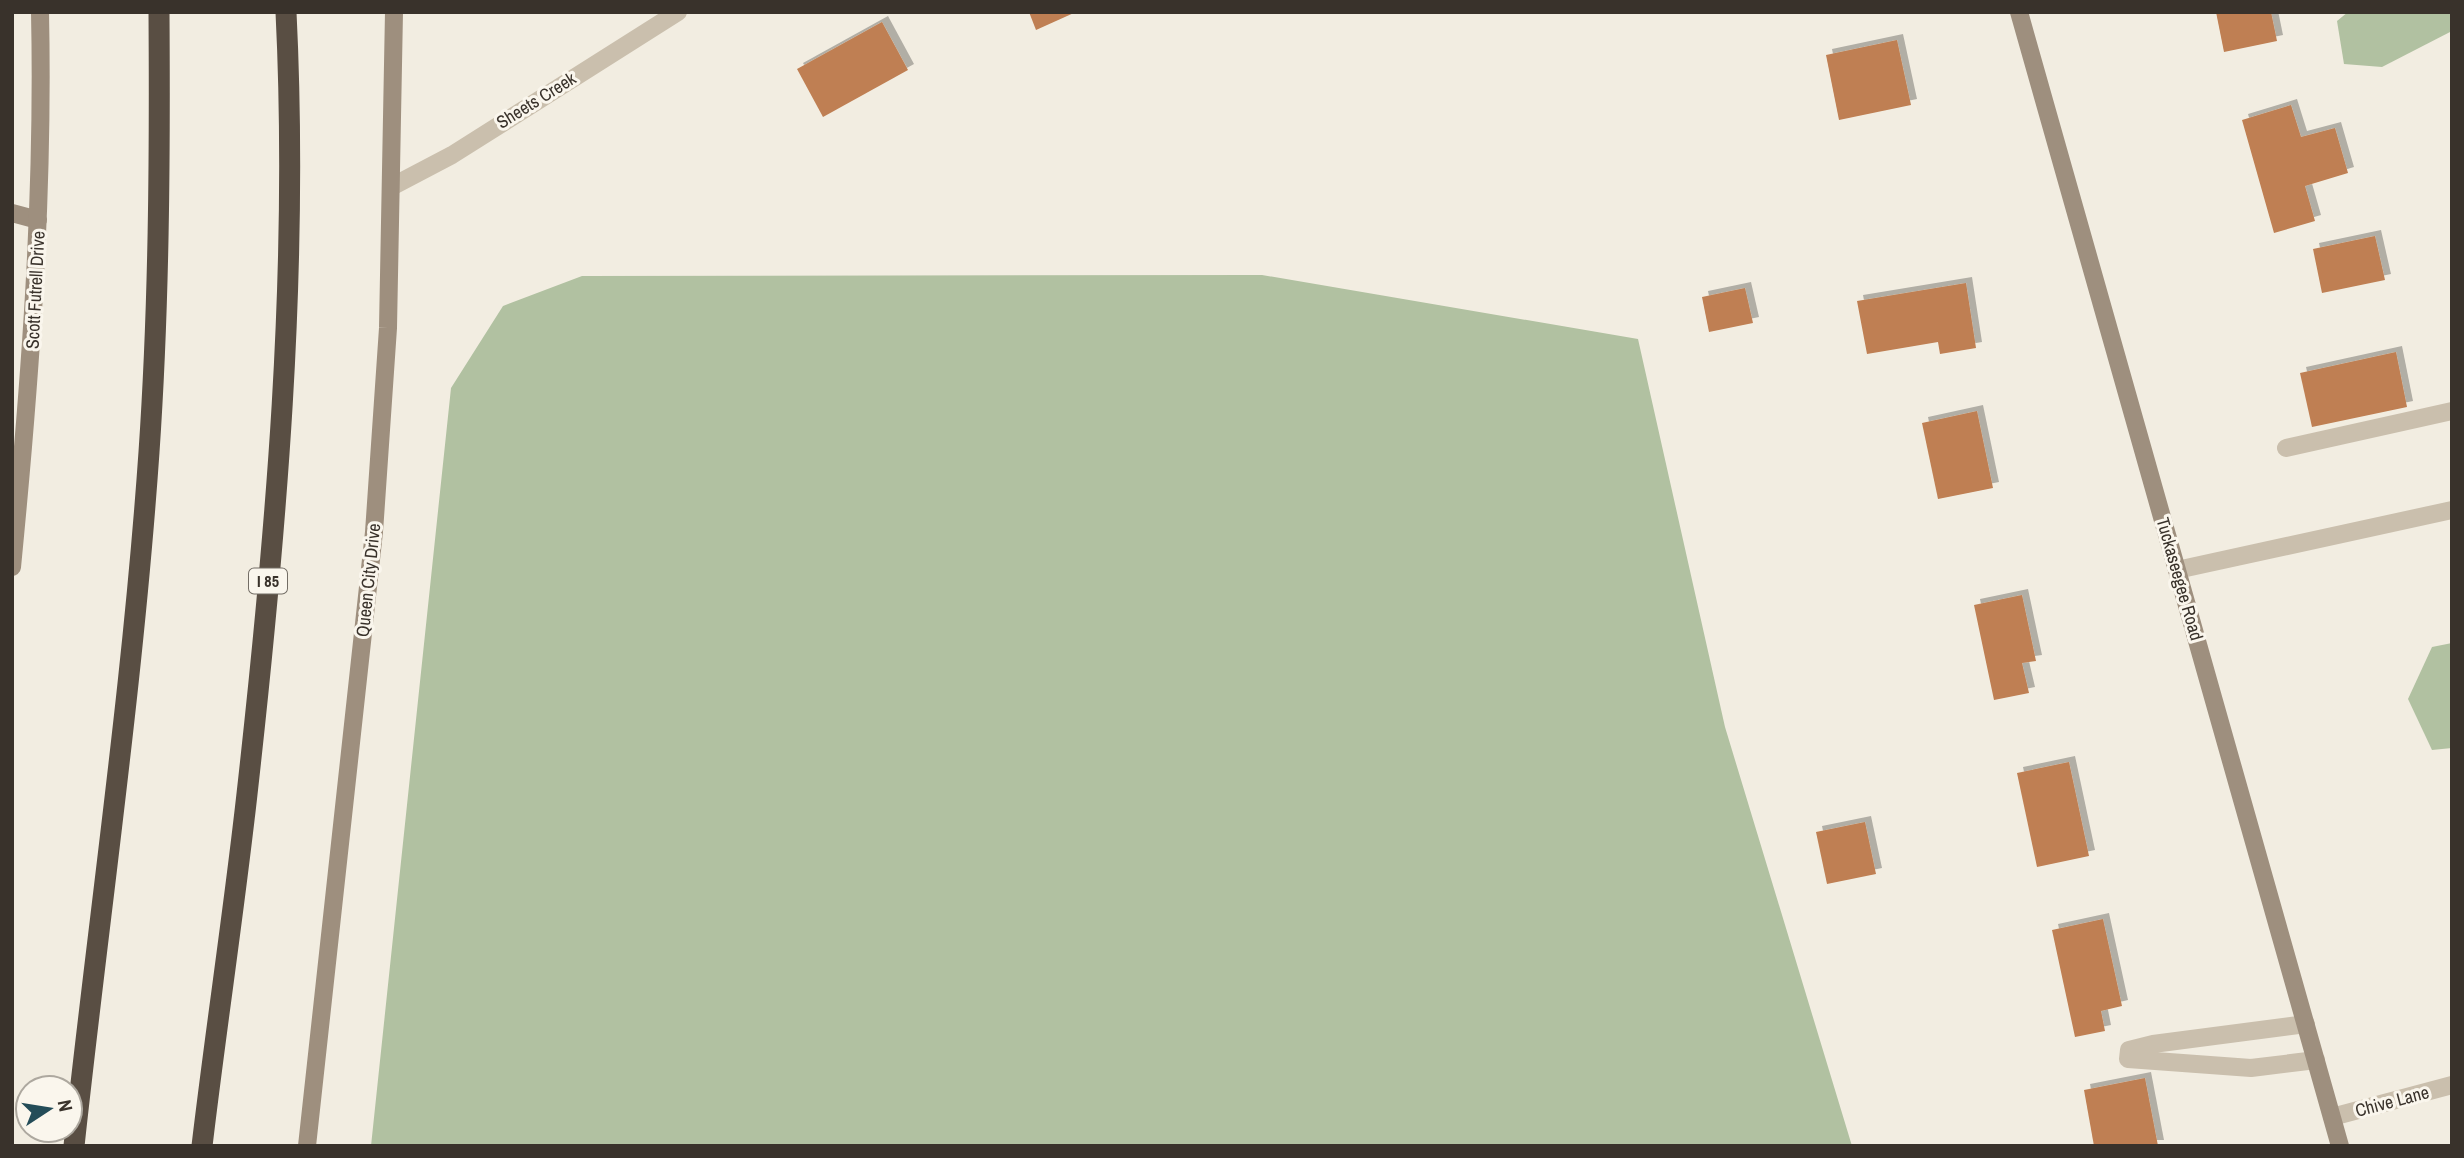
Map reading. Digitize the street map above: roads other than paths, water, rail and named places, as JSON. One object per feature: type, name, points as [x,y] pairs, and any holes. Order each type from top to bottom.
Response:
[{"type":"highway","points":[[74,1146],[126,698],[149,452],[160,219],[159,12]]},
{"type":"highway","name":"I 85","points":[[202,1146],[247,795],[281,422],[290,200],[286,12]]},
{"type":"street","name":"Scott Futrell Drive","points":[[12,568],[30,381],[42,101],[40,12]]},
{"type":"street","name":"Queen City Drive","points":[[307,1146],[374,531],[388,328],[393,186],[394,12]]},
{"type":"street","name":"Sheets Creek","points":[[393,186],[452,155],[678,12]]},
{"type":"street","name":"Tuckaseegee Road","points":[[2019,12],[2340,1146]]},
{"type":"street","points":[[12,213],[38,220]]},
{"type":"street","points":[[12,226],[38,220]]},
{"type":"street","points":[[2286,448],[2452,411]]},
{"type":"street","points":[[2177,570],[2452,510]]},
{"type":"street","points":[[2306,1024],[2153,1044],[2129,1050],[2128,1059],[2251,1068],[2316,1060]]},
{"type":"street","name":"Chive Lane","points":[[2332,1117],[2452,1085]]}]
